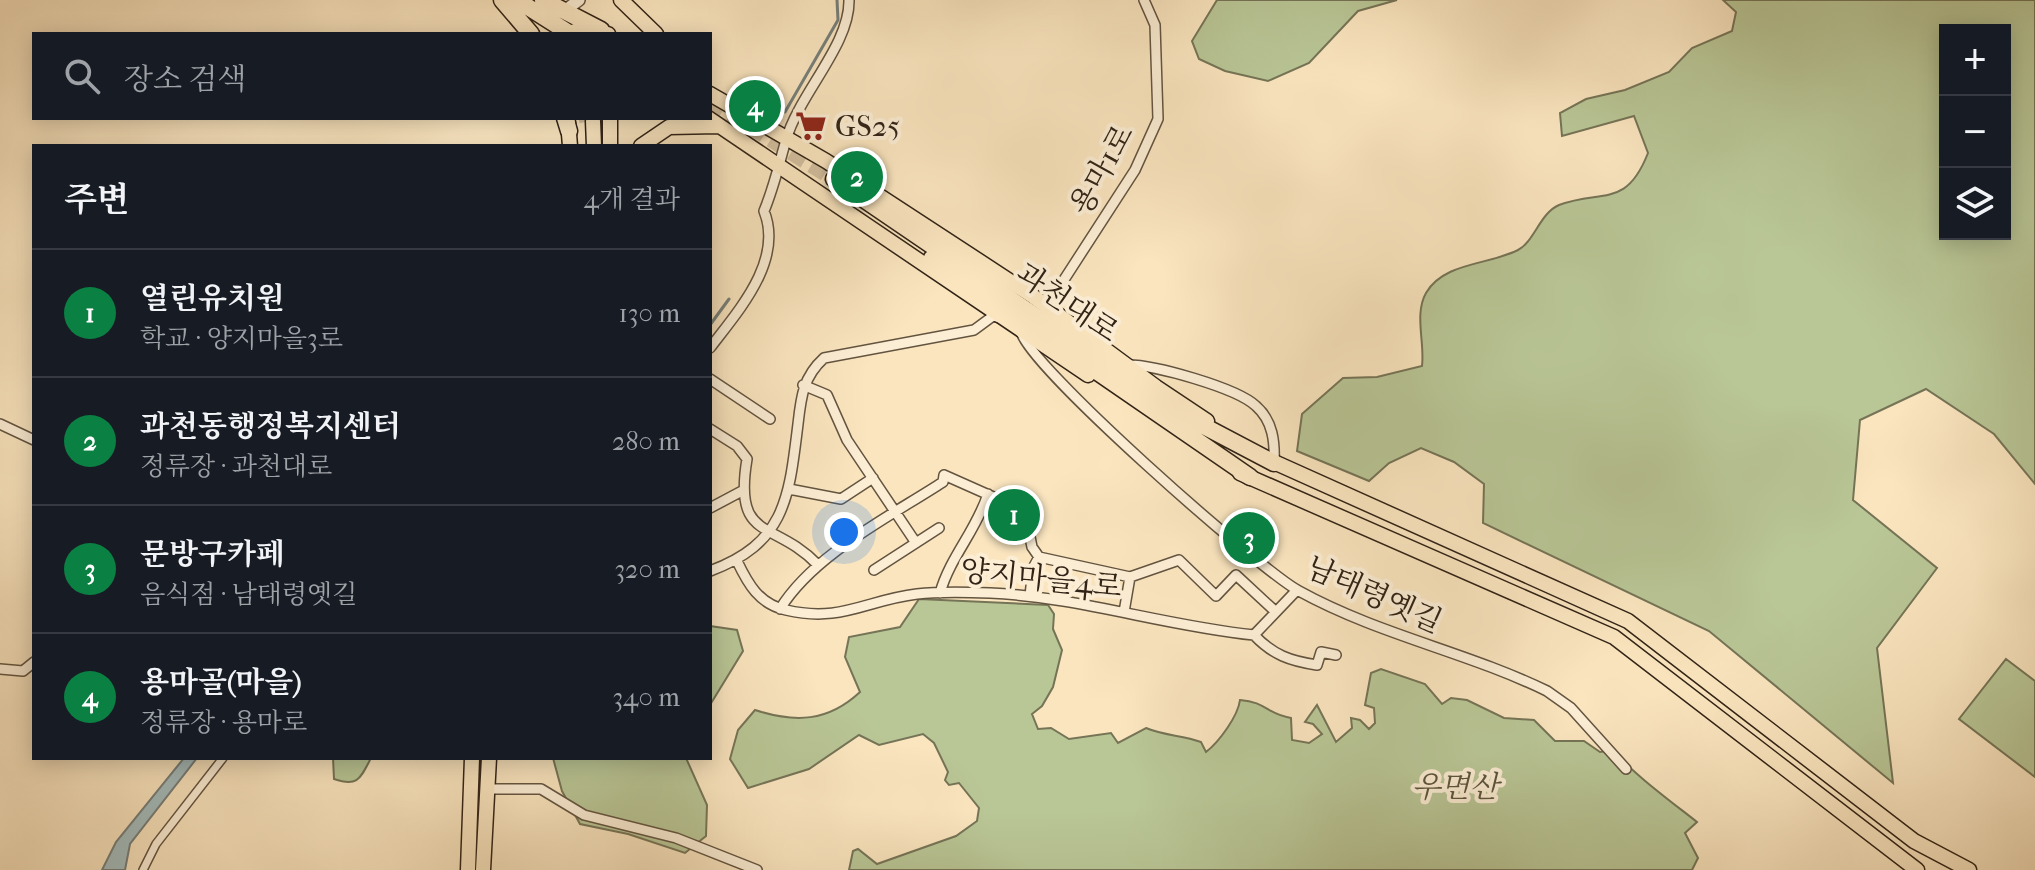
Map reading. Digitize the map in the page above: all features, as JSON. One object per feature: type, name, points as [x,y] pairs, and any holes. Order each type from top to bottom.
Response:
[{"type":"highway","points":[[502,0],[529,32]]},
{"type":"highway","points":[[517,0],[566,32]]},
{"type":"highway","points":[[543,0],[605,32]]},
{"type":"highway","name":"과천대로","points":[[1250,477],[832,183],[1175,411],[1274,463]]},
{"type":"main road","points":[[621,0],[654,32]]},
{"type":"main road","points":[[557,6],[568,32]]},
{"type":"main road","points":[[574,32],[582,29],[605,32]]},
{"type":"main road","points":[[712,87],[725,103]]},
{"type":"main road","points":[[712,95],[826,161],[1047,306],[1126,365],[1274,463],[1628,621],[1914,841],[1969,870]]},
{"type":"main road","points":[[610,120],[610,144]]},
{"type":"main road","points":[[711,120],[1227,467],[1614,637],[1917,870]]},
{"type":"main road","points":[[584,144],[589,122],[594,144]]},
{"type":"main road","points":[[644,144],[669,127],[721,126]]},
{"type":"main road","points":[[468,870],[472,760]]},
{"type":"main road","points":[[483,870],[489,760]]},
{"type":"street","points":[[557,6],[579,0]]},
{"type":"street","points":[[712,345],[754,289],[765,259],[767,219],[764,211],[781,167],[786,139],[805,94],[843,31],[849,17],[849,0]]},
{"type":"street","name":"용마1로","points":[[1047,306],[1135,170],[1158,119],[1155,25],[1144,0]]},
{"type":"street","points":[[712,570],[737,561],[770,536],[789,489],[803,385],[824,358],[974,330],[993,316],[1003,319]]},
{"type":"street","name":"남태령옛길","points":[[1021,331],[1035,356],[1145,463],[1265,568],[1297,590],[1376,627],[1547,691],[1571,708],[1626,769]]},
{"type":"street","points":[[1126,365],[1150,364],[1236,394],[1256,405],[1274,435],[1274,463]]},
{"type":"street","points":[[712,380],[770,419]]},
{"type":"street","points":[[803,385],[827,395],[847,440],[916,543]]},
{"type":"street","points":[[0,424],[32,439]]},
{"type":"street","points":[[712,430],[737,446],[747,459],[742,491],[747,513],[770,536],[801,548],[818,565]]},
{"type":"street","points":[[780,609],[793,588],[818,565],[943,482],[944,475],[988,494],[1026,517],[1032,547],[1039,557],[1130,577],[1179,560],[1216,596],[1236,575],[1276,612]]},
{"type":"street","points":[[789,489],[841,499],[873,478]]},
{"type":"street","points":[[712,507],[742,491]]},
{"type":"street","points":[[940,593],[948,566],[972,533],[988,494]]},
{"type":"street","points":[[874,570],[939,528]]},
{"type":"street","points":[[1030,596],[1033,568],[1039,557]]},
{"type":"street","name":"양지마을4로","points":[[737,561],[749,586],[764,602],[780,609],[814,615],[841,614],[888,600],[940,593],[1030,596],[1254,635]]},
{"type":"street","points":[[1124,612],[1130,577]]},
{"type":"street","points":[[1297,590],[1254,635],[1270,652],[1295,662],[1317,665],[1321,652],[1336,655]]},
{"type":"street","points":[[0,669],[23,671],[32,664]]},
{"type":"street","points":[[143,870],[168,826],[221,760]]},
{"type":"street","points":[[489,789],[541,789],[584,815],[676,838],[757,870]]},
{"type":"green space","points":[[1217,0],[1397,0],[1358,11],[1309,63],[1268,81],[1225,71],[1199,59],[1192,41]]},
{"type":"green space","points":[[1723,0],[2035,0],[2035,484],[1994,434],[1926,389],[1860,420],[1853,500],[1937,568],[1877,648],[1893,783],[1709,631],[1483,523],[1484,484],[1454,462],[1421,448],[1389,463],[1369,481],[1297,451],[1302,414],[1343,378],[1377,377],[1422,366],[1421,310],[1426,293],[1434,283],[1455,270],[1518,250],[1552,209],[1574,200],[1622,190],[1640,171],[1648,153],[1634,116],[1562,136],[1560,113],[1586,99],[1625,90],[1669,72],[1692,48],[1732,31],[1736,12]]},
{"type":"green space","name":"우면산","points":[[919,599],[1048,605],[1054,614],[1053,629],[1062,650],[1053,687],[1042,706],[1032,714],[1038,729],[1051,728],[1069,739],[1111,733],[1118,743],[1146,728],[1201,742],[1206,752],[1227,728],[1240,700],[1256,703],[1291,718],[1292,740],[1309,743],[1322,734],[1313,724],[1305,722],[1317,705],[1336,742],[1352,728],[1351,718],[1360,720],[1369,729],[1375,723],[1374,708],[1365,705],[1371,673],[1381,669],[1425,684],[1442,704],[1451,698],[1467,700],[1504,718],[1534,720],[1555,741],[1584,741],[1600,752],[1613,750],[1697,822],[1685,833],[1698,858],[1692,870],[849,870],[853,851],[858,849],[877,864],[956,836],[977,821],[979,808],[959,783],[949,785],[945,780],[948,772],[934,743],[923,734],[879,745],[859,735],[809,769],[748,788],[730,759],[738,730],[755,710],[784,717],[810,717],[836,709],[860,692],[845,657],[849,637],[900,627]]},
{"type":"green space","points":[[712,626],[737,630],[743,651],[712,702]]},
{"type":"green space","points":[[2006,659],[2035,681],[2035,777],[1959,719]]},
{"type":"green space","points":[[333,760],[370,760],[357,779],[348,782],[334,779]]},
{"type":"green space","points":[[554,760],[687,760],[707,805],[706,836],[685,853],[628,834],[580,824],[562,791]]},
{"type":"water","points":[[182,760],[195,760],[130,844],[125,870],[102,870],[116,842]]},
{"type":"waterway","points":[[785,112],[838,20],[837,0]]},
{"type":"waterway","points":[[712,322],[729,299]]},
{"type":"tunnel","points":[[712,102],[834,179]]},
{"type":"place","name":"용마골(마을)","points":[[755,106]]},
{"type":"place","name":"GS25","points":[[811,126]]},
{"type":"place","name":"과천동행정복지센터","points":[[857,177]]},
{"type":"place","name":"열린유치원","points":[[1014,515]]},
{"type":"place","name":"문방구카페","points":[[1249,538]]}]
